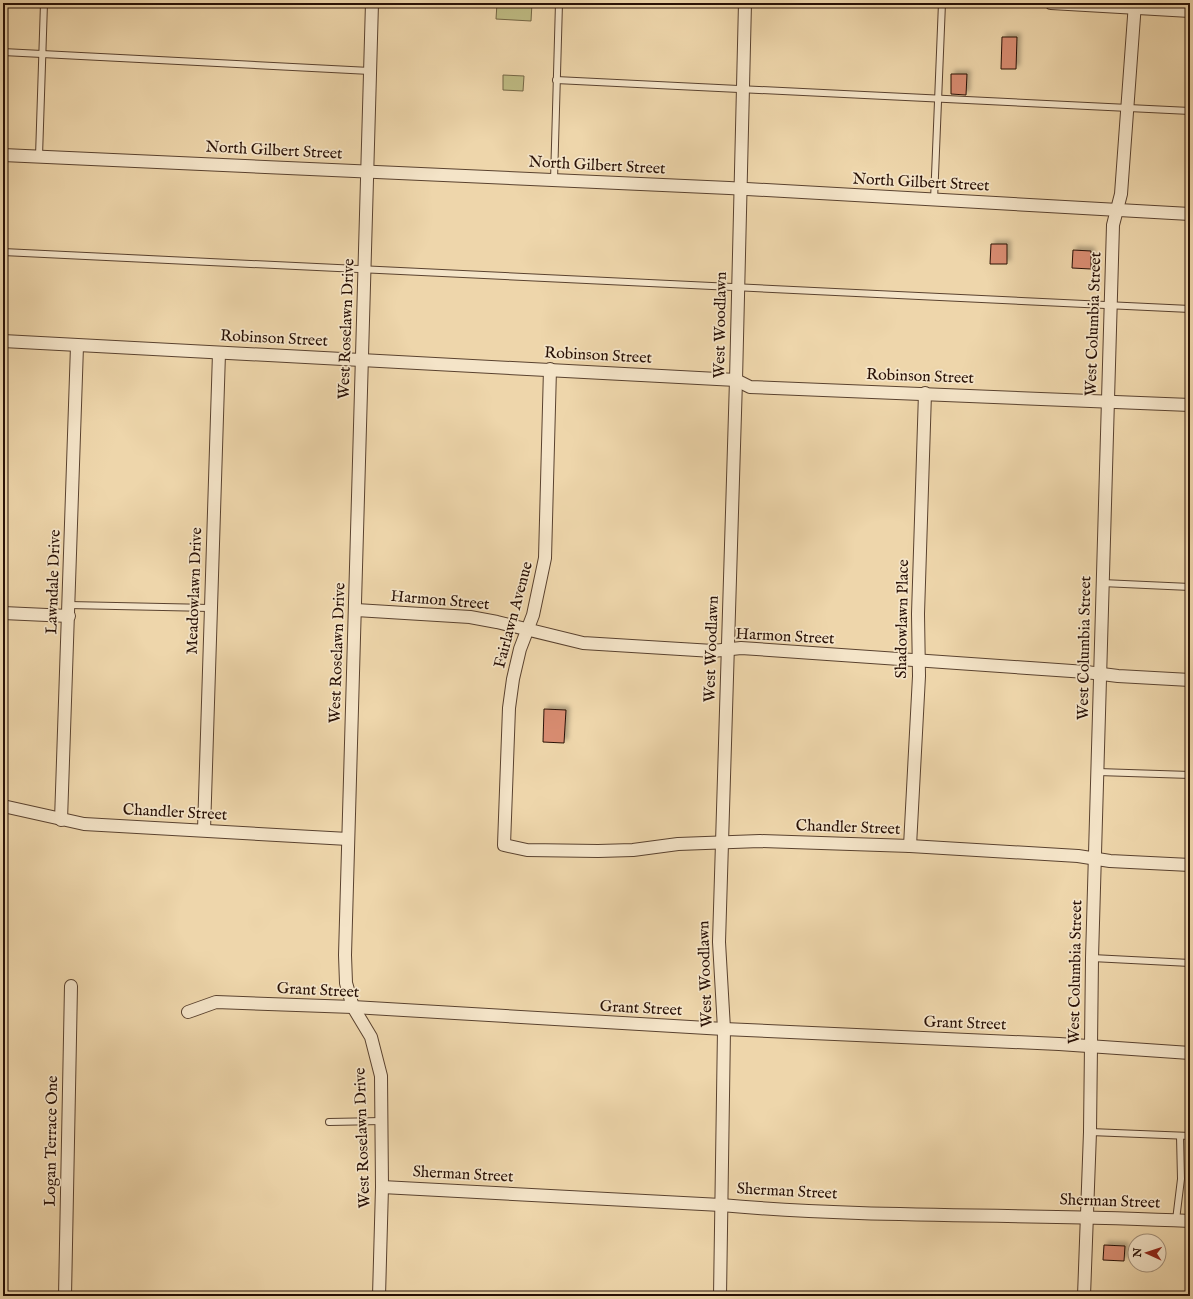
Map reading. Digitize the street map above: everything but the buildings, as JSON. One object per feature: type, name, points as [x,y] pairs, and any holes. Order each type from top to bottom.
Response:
[{"type":"street","name":"West Roselawn Drive","points":[[372,3],[366,269],[348,839],[346,983],[353,1008],[371,1037],[381,1076],[382,1187],[379,1296]]},
{"type":"street","name":"West Woodlawn","points":[[720,1296],[724,1029],[719,942],[736,380],[745,3]]},
{"type":"street","points":[[1051,3],[1135,5],[1190,11]]},
{"type":"street","name":"West Columbia Street","points":[[1084,1296],[1090,1132],[1092,958],[1113,225],[1121,194],[1126,108],[1135,5]]},
{"type":"street","name":"North Gilbert Street","points":[[3,155],[741,189],[1190,214]]},
{"type":"street","name":"Robinson Street","points":[[3,341],[736,380],[750,386],[1190,405]]},
{"type":"street","name":"Lawndale Drive","points":[[61,820],[77,346]]},
{"type":"street","name":"Meadowlawn Drive","points":[[204,830],[219,353]]},
{"type":"street","name":"Fairlawn Avenue","points":[[504,845],[509,708],[513,679],[526,630],[541,583],[545,558],[550,370]]},
{"type":"street","name":"Shadowlawn Place","points":[[910,846],[919,661],[918,614],[925,393]]},
{"type":"street","points":[[3,613],[69,610]]},
{"type":"street","name":"Harmon Street","points":[[356,610],[470,617],[583,643],[713,651],[741,648],[1190,680]]},
{"type":"street","name":"Chandler Street","points":[[3,806],[84,824],[348,839]]},
{"type":"street","name":"Chandler Street","points":[[504,845],[527,850],[598,851],[633,850],[678,844],[760,841],[910,846],[1078,856],[1095,859],[1190,865]]},
{"type":"street","name":"Logan Terrace One","points":[[65,1296],[72,986]]},
{"type":"street","name":"Grant Street","points":[[188,1012],[216,1002],[353,1008],[724,1029],[1090,1046],[1190,1053]]},
{"type":"street","name":"Sherman Street","points":[[382,1187],[932,1216],[1086,1217],[1190,1221]]},
{"type":"lane","points":[[39,156],[44,3]]},
{"type":"lane","points":[[554,180],[559,3]]},
{"type":"lane","points":[[934,200],[942,3]]},
{"type":"lane","points":[[3,52],[370,71]]},
{"type":"lane","points":[[556,80],[937,97],[1190,111]]},
{"type":"lane","points":[[3,252],[1190,309]]},
{"type":"lane","points":[[1102,583],[1190,587]]},
{"type":"lane","points":[[69,610],[210,608]]},
{"type":"lane","points":[[1098,772],[1190,775]]},
{"type":"lane","points":[[1092,958],[1190,963]]},
{"type":"lane","points":[[329,1122],[382,1121]]},
{"type":"lane","points":[[1090,1132],[1190,1136]]},
{"type":"lane","points":[[1176,1220],[1181,1179],[1180,1136]]},
{"type":"shaded area","points":[[497,3],[532,3],[531,21],[496,19]]},
{"type":"shaded area","points":[[503,75],[524,76],[523,91],[503,90]]}]
